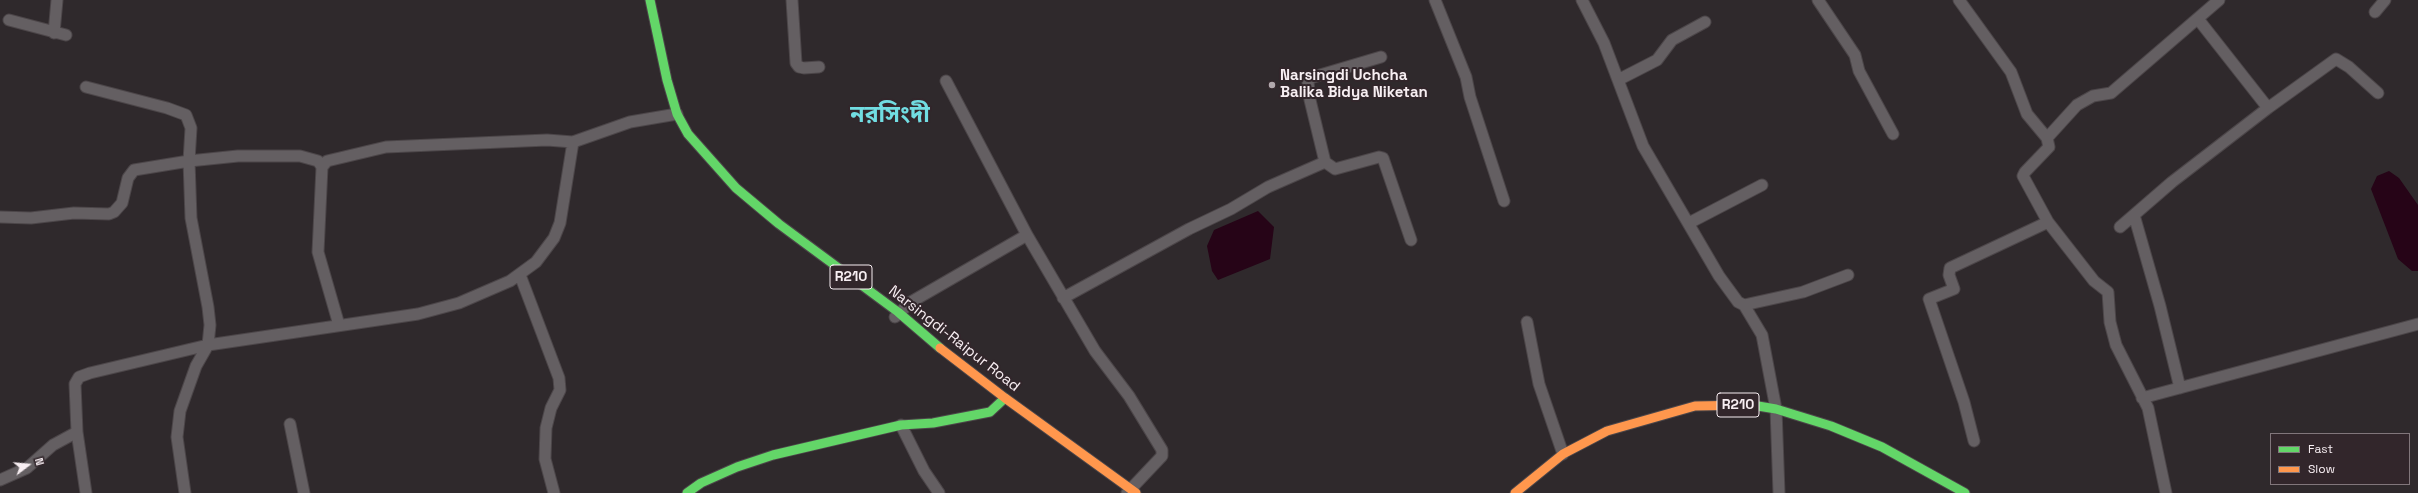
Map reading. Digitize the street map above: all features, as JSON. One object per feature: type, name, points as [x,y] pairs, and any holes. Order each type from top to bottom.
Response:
[{"type":"main road","name":"Narsingdi-Raipur Road","points":[[642,0],[659,82],[673,115],[692,140],[736,188],[779,224],[950,356],[1003,401],[1129,492]]},
{"type":"main road","name":"Narsingdi-Raipur Road","points":[[650,0],[673,115]]},
{"type":"main road","points":[[687,493],[701,483],[737,467],[766,457],[901,425],[933,423],[969,417],[990,412],[1003,401]]},
{"type":"main road","name":"R210","points":[[1517,492],[1563,454],[1607,431],[1695,406],[1757,405],[1776,408],[1832,426],[1882,447],[1930,472],[1965,493]]},
{"type":"street","points":[[54,33],[57,0]]},
{"type":"street","points":[[792,0],[796,63],[799,67],[804,68],[819,67]]},
{"type":"street","points":[[1435,0],[1466,77],[1474,111],[1504,201]]},
{"type":"street","points":[[1582,0],[1596,23],[1643,146],[1728,290],[1744,305],[1758,327],[1765,344],[1776,408],[1779,493]]},
{"type":"street","points":[[1818,0],[1855,56],[1859,71],[1893,134]]},
{"type":"street","points":[[1959,0],[2011,72],[2027,114],[2047,138],[2049,147],[2023,176],[2048,222],[2094,281],[2108,292],[2110,322],[2116,345],[2148,408],[2166,493]]},
{"type":"street","points":[[2047,138],[2077,105],[2093,96],[2111,93],[2219,0]]},
{"type":"street","points":[[2375,12],[2385,0]]},
{"type":"street","points":[[2198,19],[2268,108]]},
{"type":"street","points":[[9,20],[66,35]]},
{"type":"street","points":[[1618,80],[1657,60],[1672,40],[1705,22]]},
{"type":"street","points":[[1381,57],[1310,78],[1308,82],[1310,100],[1325,162],[1334,169],[1380,157],[1383,158],[1411,240]]},
{"type":"street","points":[[2120,227],[2268,108],[2336,59],[2349,67],[2378,93]]},
{"type":"street","points":[[946,81],[1027,236],[1063,298],[1095,351],[1129,396],[1162,450],[1162,456],[1129,492]]},
{"type":"street","points":[[86,87],[167,108],[186,116],[191,128],[189,161],[192,218],[208,307],[208,345],[196,366],[180,412],[177,437],[185,493]]},
{"type":"street","points":[[322,166],[327,161],[386,147],[547,140],[573,142],[630,122],[673,115]]},
{"type":"street","points":[[86,493],[77,432],[74,390],[79,378],[90,373],[208,345],[418,314],[460,303],[520,274],[546,249],[560,223],[573,142]]},
{"type":"street","points":[[0,217],[31,218],[74,213],[97,213],[104,215],[114,212],[122,203],[128,178],[134,170],[189,161],[238,156],[300,156],[318,161],[322,166],[318,252],[339,325]]},
{"type":"street","points":[[1063,298],[1189,229],[1231,209],[1268,187],[1325,162]]},
{"type":"street","points":[[1689,223],[1762,185]]},
{"type":"street","points":[[2134,215],[2160,306],[2180,388]]},
{"type":"street","points":[[1974,441],[1964,402],[1929,299],[1954,289],[1949,275],[1950,268],[2048,222]]},
{"type":"street","points":[[896,315],[911,302],[1027,236]]},
{"type":"street","points":[[520,274],[559,378],[560,390],[551,408],[546,428],[546,466],[554,493]]},
{"type":"street","points":[[1744,305],[1804,292],[1848,275]]},
{"type":"street","points":[[1527,322],[1539,384],[1563,454]]},
{"type":"street","points":[[2142,398],[2418,324]]},
{"type":"street","points":[[290,424],[304,493]]},
{"type":"street","points":[[901,425],[924,471],[940,493]]},
{"type":"street","points":[[0,480],[27,468],[53,444],[77,432]]},
{"type":"shaded area","points":[[2389,171],[2399,178],[2418,205],[2418,271],[2412,271],[2398,259],[2371,189],[2377,176]]},
{"type":"shaded area","points":[[1258,211],[1274,227],[1270,259],[1218,280],[1212,271],[1207,246],[1214,230]]},
{"type":"traffic: fast","points":[[650,0],[667,80],[677,114],[688,134],[736,188],[779,224],[898,312],[940,348]]},
{"type":"traffic: fast","points":[[687,493],[701,483],[737,467],[773,455],[901,425],[933,423],[990,412],[1005,398]]},
{"type":"traffic: fast","points":[[1752,405],[1776,409],[1831,426],[1882,447],[1965,493]]},
{"type":"traffic: slow","points":[[940,348],[1005,398],[1136,493]]},
{"type":"traffic: slow","points":[[1515,493],[1563,454],[1607,431],[1695,406],[1752,405]]},
{"type":"place","name":"Narsingdi Uchcha Balika Bidya Niketan","points":[[1272,85]]},
{"type":"district","name":"নরসিংদী","points":[[890,116]]}]
